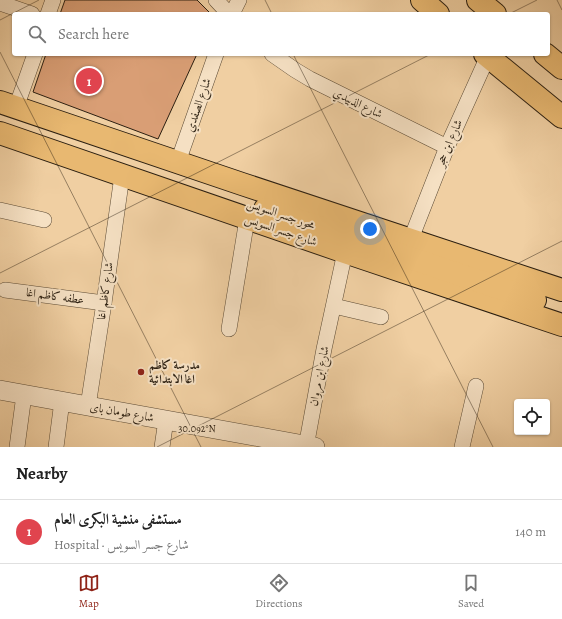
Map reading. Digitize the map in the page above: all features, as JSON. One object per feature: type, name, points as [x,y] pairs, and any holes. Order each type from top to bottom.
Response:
[{"type":"main road","points":[[422,0],[436,12]]},
{"type":"main road","points":[[487,56],[562,117]]},
{"type":"main road","points":[[547,56],[562,68]]},
{"type":"main road","points":[[6,100],[414,231],[562,281]]},
{"type":"main road","name":"محور جسر السويس","points":[[6,100],[242,184],[562,290]]},
{"type":"main road","name":"محور جسر السويس","points":[[0,120],[562,309]]},
{"type":"main road","name":"شارع جسر السويس","points":[[0,133],[247,219],[562,325]]},
{"type":"street","points":[[49,12],[53,0]]},
{"type":"street","points":[[216,0],[226,12]]},
{"type":"street","points":[[233,12],[239,0]]},
{"type":"street","points":[[0,3],[26,12]]},
{"type":"street","points":[[6,100],[34,56]]},
{"type":"street","name":"شارع الصفدي","points":[[180,156],[215,56]]},
{"type":"street","name":"شارع الذبيدي","points":[[275,56],[310,79],[447,147]]},
{"type":"street","name":"شارع ابن حجر","points":[[414,231],[447,147],[486,56]]},
{"type":"street","name":"شارع كاظم اغا","points":[[88,406],[122,176]]},
{"type":"street","points":[[0,210],[44,220]]},
{"type":"street","points":[[229,329],[247,219]]},
{"type":"street","name":"شارع ابن مروان","points":[[309,446],[324,349],[345,252]]},
{"type":"street","name":"عطفه كاظم اغا","points":[[5,290],[104,303]]},
{"type":"street","points":[[334,306],[382,317]]},
{"type":"street","points":[[462,447],[476,386]]},
{"type":"street","name":"شارع طومان باى","points":[[0,390],[309,446]]},
{"type":"street","points":[[17,447],[24,395]]},
{"type":"street","points":[[56,447],[62,401]]},
{"type":"street","points":[[162,447],[166,420]]},
{"type":"building","points":[[65,0],[197,0],[209,12],[61,12]]},
{"type":"building","points":[[45,56],[196,56],[158,139],[33,92]]},
{"type":"place","name":"مستشفى منشية البكرى العام","points":[[89,81]]},
{"type":"place","name":"مدرسة كاظم اغا الابتدائية","points":[[141,372]]}]
